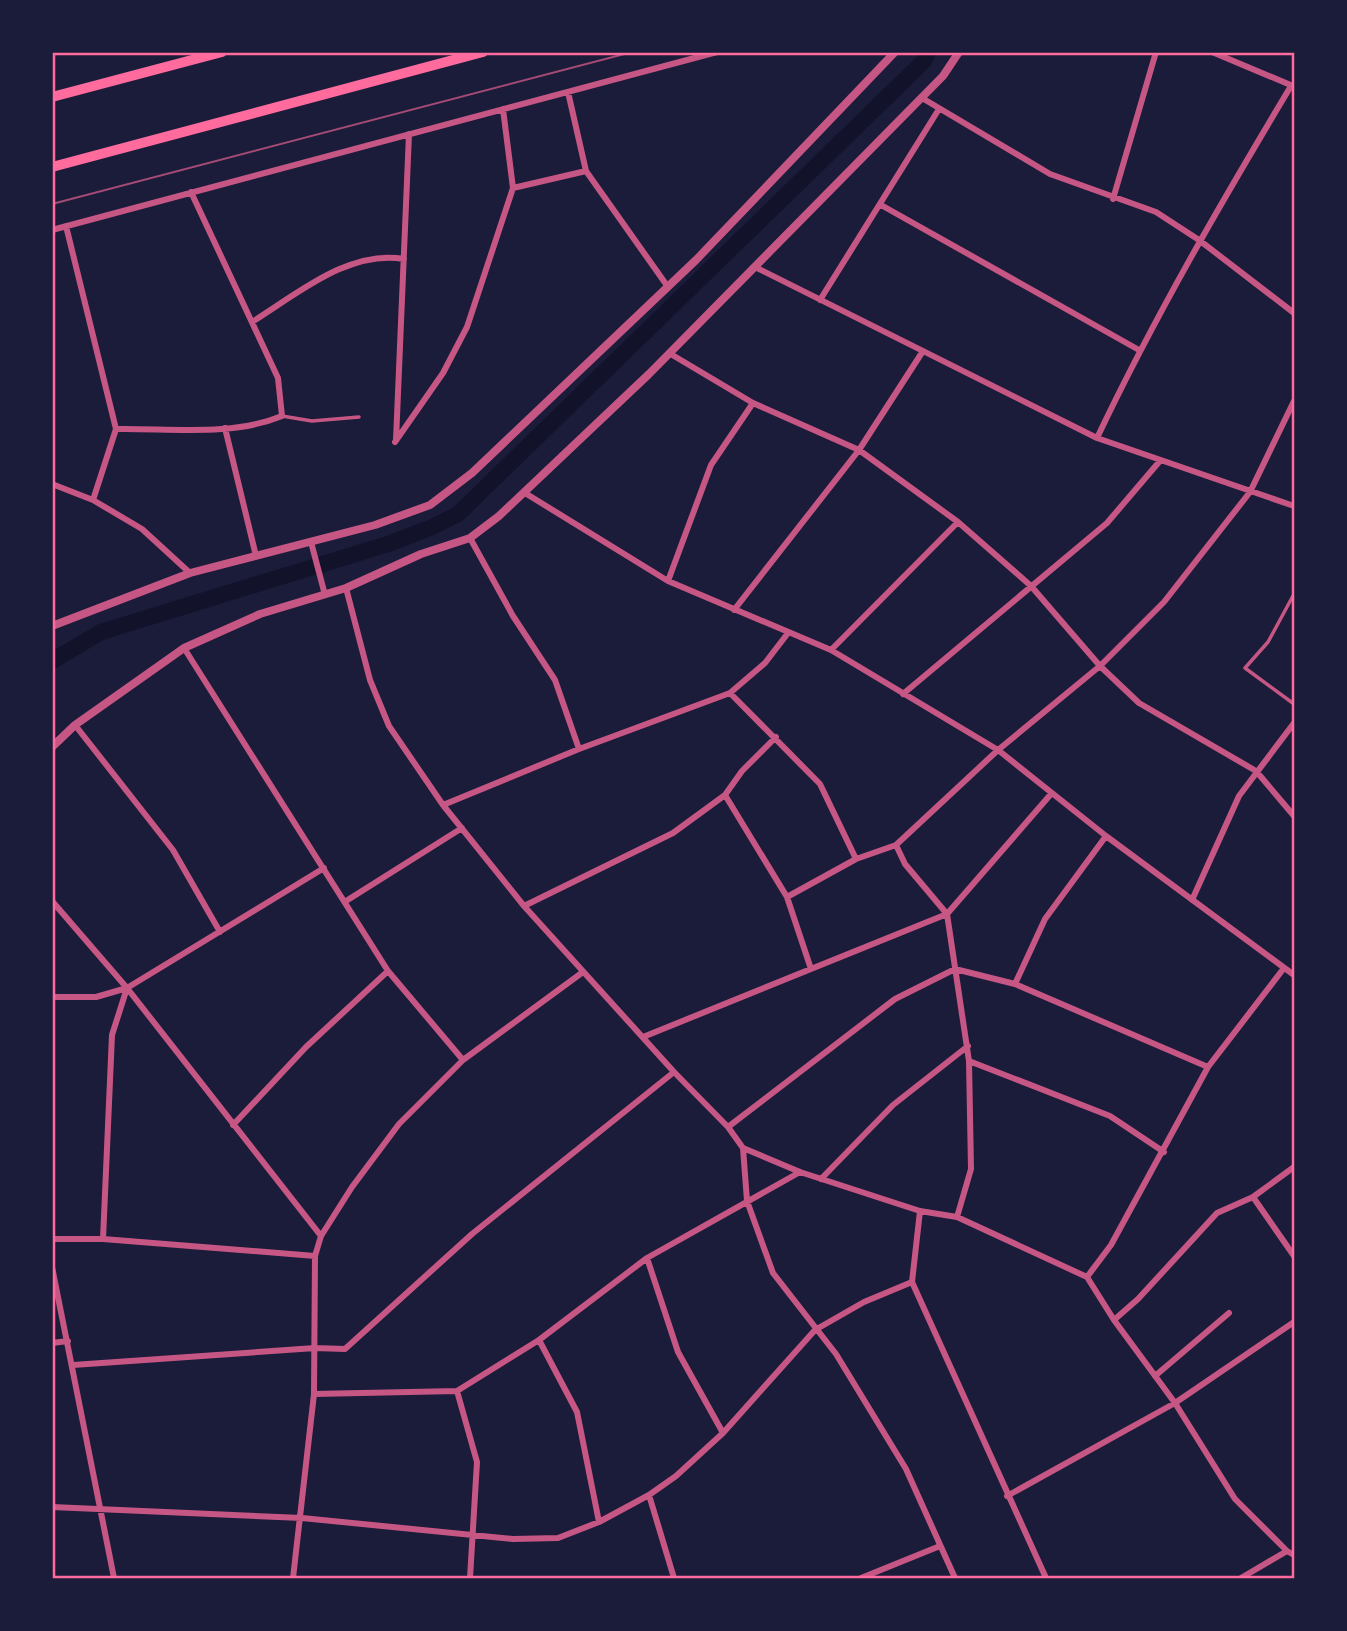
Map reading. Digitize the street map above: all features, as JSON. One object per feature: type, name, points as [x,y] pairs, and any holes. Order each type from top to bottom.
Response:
[{"type":"highway","points":[[52,97],[222,52]]},
{"type":"highway","points":[[52,167],[483,52]]},
{"type":"street","points":[[52,230],[717,52]]},
{"type":"street","points":[[52,626],[190,573],[375,525],[429,505],[472,473],[668,287],[895,52]]},
{"type":"street","points":[[52,747],[75,725],[184,648],[260,614],[346,588],[421,554],[470,538],[525,493],[669,353],[922,98],[959,52]]},
{"type":"street","points":[[1113,199],[1156,52]]},
{"type":"street","points":[[1097,438],[1139,350],[1199,240],[1293,86],[1212,52]]},
{"type":"street","points":[[568,92],[586,171],[668,287]]},
{"type":"street","points":[[922,98],[1050,174],[1113,199],[1156,212],[1199,240],[1294,313]]},
{"type":"street","points":[[409,134],[396,442],[443,373],[467,327],[513,188],[503,109]]},
{"type":"street","points":[[820,300],[939,109]]},
{"type":"street","points":[[513,188],[586,171]]},
{"type":"street","points":[[116,429],[259,426],[282,416],[278,378],[191,192]]},
{"type":"street","points":[[881,205],[1139,350]]},
{"type":"street","points":[[66,226],[116,429],[93,500]]},
{"type":"street","points":[[252,322],[345,268],[371,258],[404,259]]},
{"type":"street","points":[[755,267],[1097,438],[1159,462],[1294,506]]},
{"type":"street","points":[[734,610],[859,450],[923,351]]},
{"type":"street","points":[[669,353],[753,403],[859,450],[958,522],[1031,586],[1100,666],[1139,703],[1256,771],[1294,816]]},
{"type":"street","points":[[787,897],[856,859],[896,845],[998,750],[1100,666],[1164,602],[1250,492],[1294,401]]},
{"type":"street","points":[[668,581],[711,465],[753,403]]},
{"type":"street","points":[[225,428],[256,556]]},
{"type":"street","points":[[903,694],[1107,523],[1159,462]]},
{"type":"street","points":[[52,484],[93,500],[142,528],[190,573]]},
{"type":"street","points":[[525,493],[668,581],[831,650],[998,750],[1106,836],[1294,975]]},
{"type":"street","points":[[831,650],[958,522]]},
{"type":"street","points":[[470,538],[513,615],[555,680],[579,749]]},
{"type":"street","points":[[311,542],[325,594]]},
{"type":"street","points":[[346,588],[370,680],[389,726],[443,805],[524,906],[674,1072],[729,1127],[743,1148],[747,1201],[773,1273],[815,1330],[836,1353],[906,1469],[955,1578]]},
{"type":"street","points":[[443,805],[579,749],[730,693],[765,663],[788,633]]},
{"type":"street","points":[[184,648],[388,971],[463,1060]]},
{"type":"street","points":[[730,693],[820,784],[856,859]]},
{"type":"street","points":[[1192,900],[1239,796],[1294,723]]},
{"type":"street","points":[[75,725],[173,849],[220,932]]},
{"type":"street","points":[[524,906],[673,832],[725,795],[742,771],[776,737]]},
{"type":"street","points":[[643,1037],[947,914],[1051,794]]},
{"type":"street","points":[[725,795],[787,897],[811,969]]},
{"type":"street","points":[[346,901],[461,828]]},
{"type":"street","points":[[1015,984],[1045,919],[1106,836]]},
{"type":"street","points":[[896,845],[905,864],[947,914],[970,1061],[971,1169],[957,1217]]},
{"type":"street","points":[[52,997],[96,997],[127,988],[324,868]]},
{"type":"street","points":[[52,901],[127,988],[321,1236]]},
{"type":"street","points":[[1087,1277],[1111,1245],[1208,1067],[1284,968]]},
{"type":"street","points":[[729,1127],[895,999],[955,969],[1015,984],[1208,1067]]},
{"type":"street","points":[[233,1125],[306,1047],[388,971]]},
{"type":"street","points":[[293,1578],[302,1518],[314,1394],[315,1256],[321,1236],[352,1186],[399,1124],[463,1060],[583,972]]},
{"type":"street","points":[[103,1240],[112,1035],[127,988]]},
{"type":"street","points":[[821,1179],[893,1105],[968,1046]]},
{"type":"street","points":[[970,1061],[1110,1116],[1164,1152]]},
{"type":"street","points":[[73,1365],[315,1348],[345,1349],[472,1234],[674,1072]]},
{"type":"street","points":[[743,1148],[821,1179],[920,1211],[957,1217],[1087,1277],[1114,1320],[1175,1403],[1235,1499],[1294,1555]]},
{"type":"street","points":[[1114,1320],[1138,1299],[1217,1213],[1253,1197],[1294,1167]]},
{"type":"street","points":[[314,1394],[457,1391],[539,1340],[647,1258],[800,1171]]},
{"type":"street","points":[[1253,1197],[1294,1256]]},
{"type":"street","points":[[920,1211],[912,1282],[1046,1578]]},
{"type":"street","points":[[52,1239],[103,1240],[315,1256]]},
{"type":"street","points":[[647,1258],[678,1352],[723,1433]]},
{"type":"street","points":[[52,1266],[99,1509],[111,1552],[114,1578]]},
{"type":"street","points":[[52,1507],[302,1518],[473,1532],[513,1539],[558,1538],[599,1522],[649,1495],[723,1433],[815,1330],[864,1302],[912,1282]]},
{"type":"street","points":[[1155,1376],[1230,1313]]},
{"type":"street","points":[[1007,1496],[1175,1403],[1294,1322]]},
{"type":"street","points":[[539,1340],[577,1412],[599,1522]]},
{"type":"street","points":[[52,1342],[68,1341]]},
{"type":"street","points":[[457,1391],[477,1462],[470,1578]]},
{"type":"street","points":[[649,1495],[674,1578]]},
{"type":"street","points":[[862,1578],[940,1546]]},
{"type":"street","points":[[1241,1578],[1287,1551]]},
{"type":"lane","points":[[282,416],[312,421],[359,417]]},
{"type":"lane","points":[[1294,594],[1268,642],[1245,668],[1294,704]]},
{"type":"waterway","points":[[52,661],[101,632],[388,544],[458,514],[924,61],[928,52]]},
{"type":"tram line","points":[[52,204],[632,52]]}]
